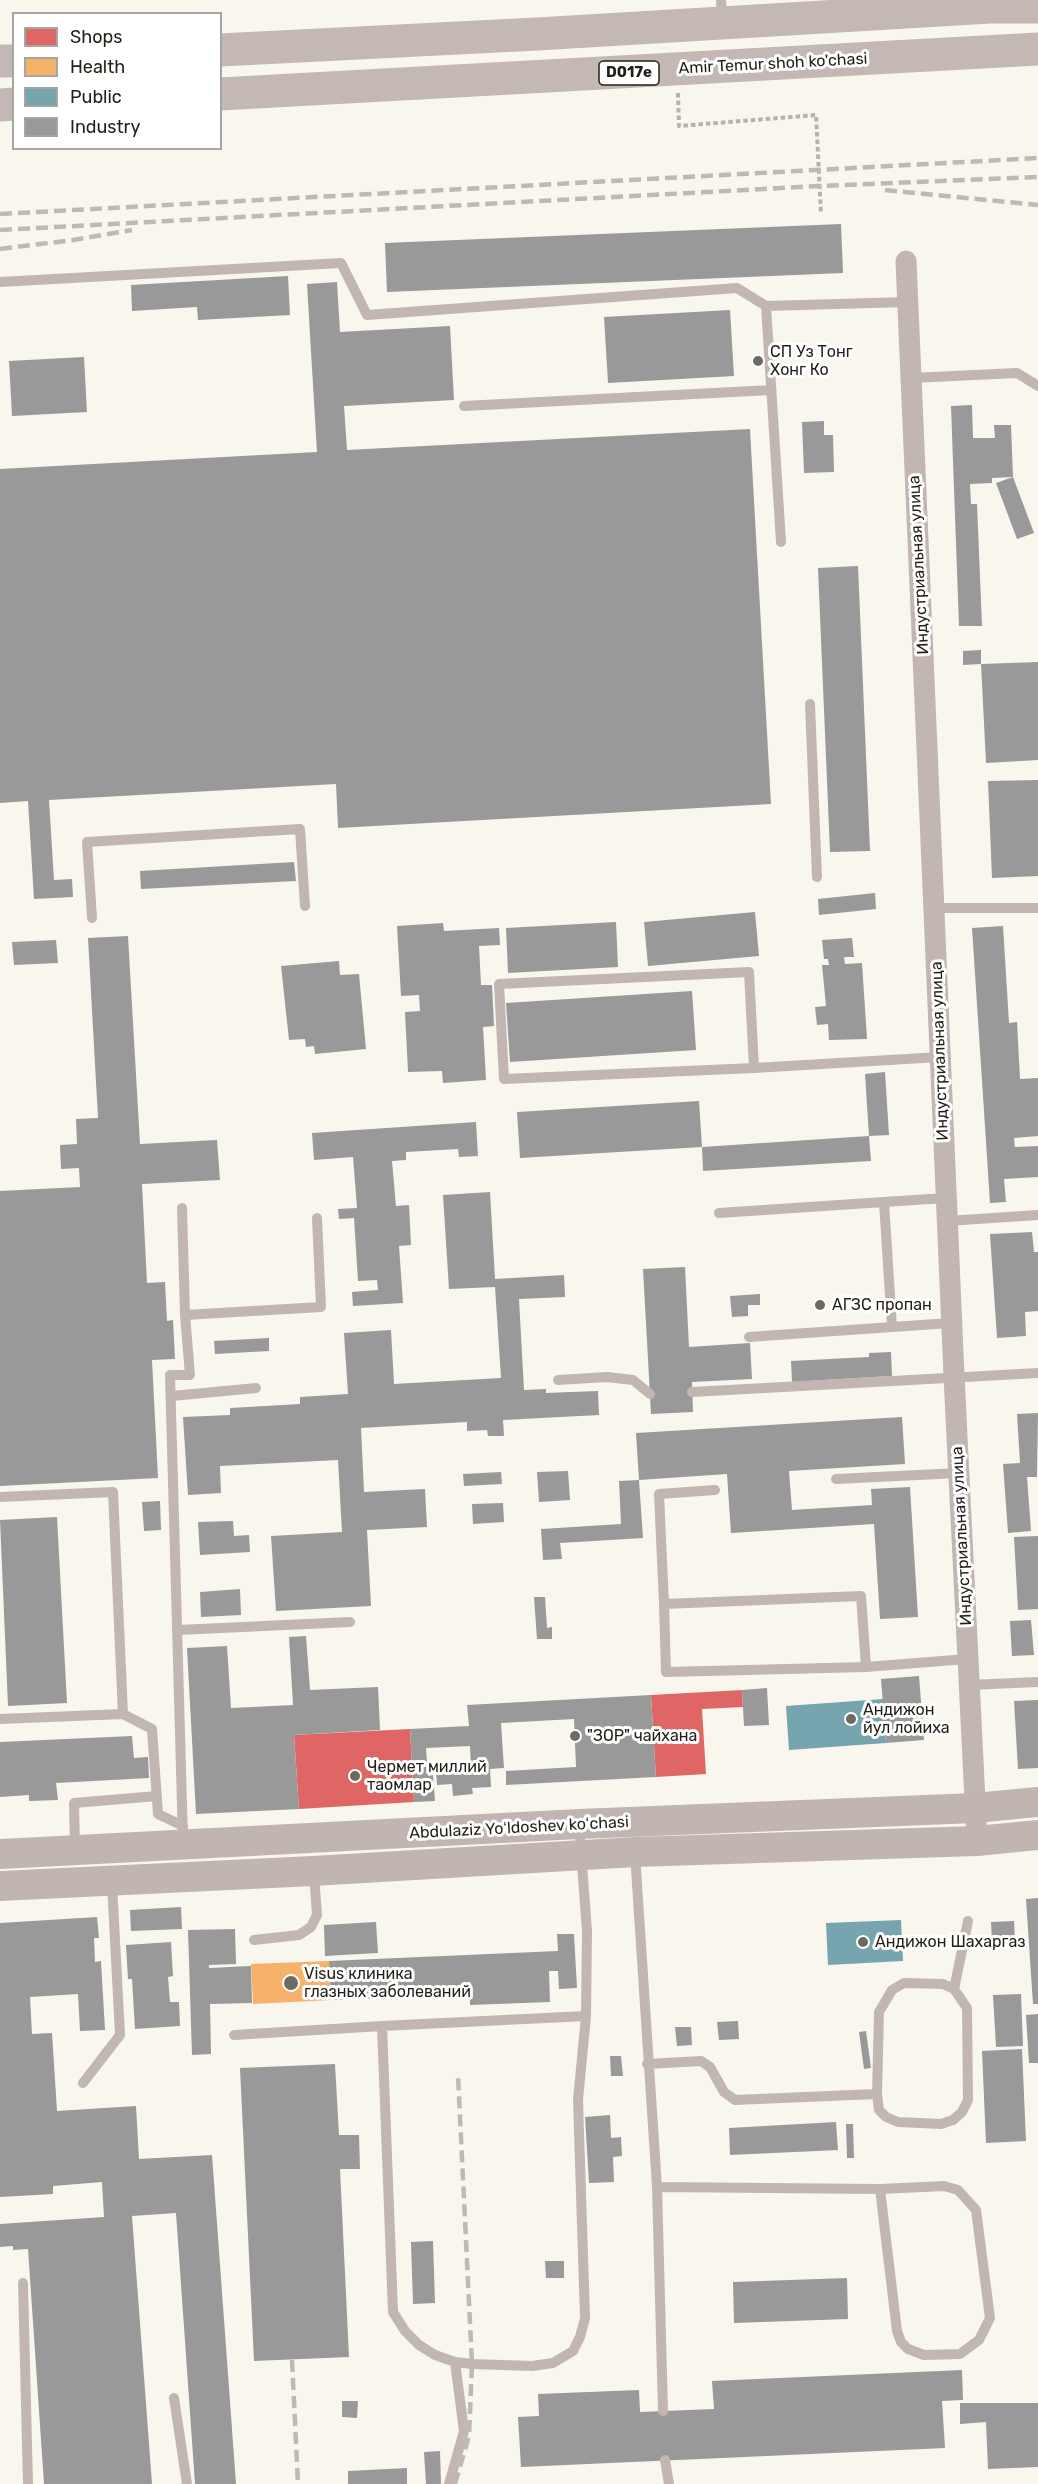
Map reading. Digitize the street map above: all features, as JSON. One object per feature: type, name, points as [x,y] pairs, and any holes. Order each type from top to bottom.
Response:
[{"type":"main road","points":[[222,50],[722,12],[1038,7]]},
{"type":"main road","name":"Amir Temur shoh ko'chasi","points":[[222,94],[1038,49]]},
{"type":"main road","name":"Abdulaziz Yoʻldoshev koʻchasi","points":[[0,1886],[581,1856],[634,1837],[1038,1802]]},
{"type":"main road","name":"Abdulaziz Yoʻldoshev koʻchasi","points":[[0,1854],[75,1850],[183,1835],[579,1824],[634,1837],[977,1840],[1038,1835]]},
{"type":"street","name":"Индустриальная улица","points":[[906,261],[951,1323],[977,1840]]},
{"type":"lane","points":[[0,282],[341,263],[367,315],[737,288],[766,306],[908,302]]},
{"type":"lane","points":[[766,306],[781,542]]},
{"type":"lane","points":[[911,378],[1017,372],[1038,386]]},
{"type":"lane","points":[[464,406],[771,390]]},
{"type":"lane","points":[[810,704],[817,877]]},
{"type":"lane","points":[[92,918],[87,842],[300,829],[305,906]]},
{"type":"lane","points":[[934,908],[1038,908]]},
{"type":"lane","points":[[754,1068],[749,972],[499,984],[504,1079],[754,1068],[940,1057]]},
{"type":"lane","points":[[719,1214],[946,1198]]},
{"type":"lane","points":[[884,1202],[892,1327]]},
{"type":"lane","points":[[182,1208],[185,1315],[190,1374],[170,1375],[183,1835]]},
{"type":"lane","points":[[947,1221],[1038,1215]]},
{"type":"lane","points":[[185,1315],[321,1307],[317,1218]]},
{"type":"lane","points":[[749,1338],[951,1323]]},
{"type":"lane","points":[[692,1392],[1038,1373]]},
{"type":"lane","points":[[558,1380],[607,1377],[633,1380],[650,1394]]},
{"type":"lane","points":[[172,1396],[256,1388]]},
{"type":"lane","points":[[836,1479],[959,1473]]},
{"type":"lane","points":[[715,1490],[659,1494],[666,1672],[866,1667],[967,1659]]},
{"type":"lane","points":[[0,1497],[113,1492],[123,1714]]},
{"type":"lane","points":[[664,1604],[861,1596],[866,1667]]},
{"type":"lane","points":[[178,1630],[350,1622]]},
{"type":"lane","points":[[969,1685],[1038,1682]]},
{"type":"lane","points":[[0,1719],[123,1714],[152,1729],[159,1814],[183,1835]]},
{"type":"lane","points":[[75,1850],[74,1803],[157,1796]]},
{"type":"lane","points":[[382,2026],[393,2312],[405,2331],[419,2344],[435,2355],[455,2362],[532,2366],[553,2363],[573,2351],[585,2318],[578,2100],[586,2016],[586,1931],[579,1824]]},
{"type":"lane","points":[[634,1837],[647,2064],[657,2187],[663,2411]]},
{"type":"lane","points":[[254,1940],[299,1935],[311,1928],[317,1915],[314,1871]]},
{"type":"lane","points":[[83,2083],[120,2035],[112,1880]]},
{"type":"lane","points":[[954,1989],[968,1921]]},
{"type":"lane","points":[[904,1983],[943,1984],[954,1989],[967,2008],[968,2100],[962,2112],[953,2120],[941,2124],[898,2122],[886,2117],[879,2110],[877,2094],[879,2012],[892,1990],[904,1983]]},
{"type":"lane","points":[[234,2035],[586,2016]]},
{"type":"lane","points":[[647,2064],[701,2061],[710,2067],[724,2092],[735,2100],[877,2094]]},
{"type":"lane","points":[[657,2187],[880,2189],[944,2186],[958,2190],[975,2210],[990,2318],[979,2340],[960,2354],[924,2355],[908,2349],[901,2342],[897,2331],[880,2189]]},
{"type":"lane","points":[[23,2283],[28,2484]]},
{"type":"lane","points":[[449,2484],[464,2431],[455,2362]]},
{"type":"lane","points":[[174,2398],[187,2484]]},
{"type":"lane","points":[[665,2460],[669,2484]]},
{"type":"path","points":[[677,70],[679,126],[816,115],[821,214]]},
{"type":"building: Shops","points":[[742,1690],[743,1707],[702,1709],[706,1774],[656,1777],[651,1695]]},
{"type":"building: Shops","name":"Чермет миллий таомлар","points":[[410,1729],[414,1802],[299,1809],[294,1735]]},
{"type":"building: Health","name":"Visus клиника глазных заболеваний","points":[[329,1961],[331,2000],[253,2004],[251,1964]]},
{"type":"building: Public","points":[[883,1699],[886,1743],[789,1750],[786,1706]]},
{"type":"building: Public","points":[[901,1920],[903,1961],[828,1965],[826,1923]]},
{"type":"building: Industry","points":[[841,224],[843,273],[387,292],[385,243]]},
{"type":"building: Industry","points":[[288,276],[290,315],[198,320],[197,307],[132,311],[131,285]]},
{"type":"building: Industry","points":[[337,282],[340,332],[450,326],[454,400],[344,406],[347,450],[750,429],[771,804],[338,828],[336,784],[49,800],[54,880],[72,879],[73,897],[34,899],[28,801],[0,803],[0,469],[317,452],[307,284]]},
{"type":"building: Industry","points":[[730,310],[734,376],[608,383],[604,317]]},
{"type":"building: Industry","points":[[84,357],[87,412],[12,416],[9,361]]},
{"type":"building: Industry","points":[[972,405],[973,438],[995,438],[994,425],[1011,425],[1013,477],[992,478],[992,483],[970,484],[971,504],[977,504],[982,626],[959,626],[951,406]]},
{"type":"building: Industry","points":[[824,421],[824,435],[833,435],[834,472],[804,473],[802,422]]},
{"type":"building: Industry","points":[[1013,477],[1034,533],[1017,539],[996,483]]},
{"type":"building: Industry","points":[[858,566],[870,851],[830,852],[818,568]]},
{"type":"building: Industry","points":[[981,650],[981,664],[963,665],[963,651]]},
{"type":"building: Industry","points":[[1038,662],[1038,760],[986,763],[981,664]]},
{"type":"building: Industry","points":[[1038,780],[1038,876],[992,878],[988,781]]},
{"type":"building: Industry","points":[[294,862],[296,881],[141,889],[140,871]]},
{"type":"building: Industry","points":[[875,893],[876,909],[819,915],[818,899]]},
{"type":"building: Industry","points":[[755,912],[759,956],[648,966],[644,922]]},
{"type":"building: Industry","points":[[616,922],[618,967],[508,973],[506,928]]},
{"type":"building: Industry","points":[[443,923],[444,931],[499,928],[500,945],[479,946],[481,985],[492,985],[494,1026],[483,1027],[486,1080],[443,1083],[442,1071],[408,1072],[405,1012],[420,1011],[419,995],[401,996],[397,926]]},
{"type":"building: Industry","points":[[1003,926],[1009,1023],[1017,1022],[1020,1079],[1038,1078],[1038,1136],[1014,1138],[1015,1147],[1038,1146],[1038,1177],[1004,1179],[1006,1202],[990,1203],[972,928]]},
{"type":"building: Industry","points":[[128,936],[140,1144],[217,1140],[220,1180],[142,1184],[147,1283],[165,1282],[167,1321],[173,1320],[175,1359],[152,1360],[158,1478],[0,1486],[0,1191],[80,1187],[79,1168],[61,1169],[60,1145],[77,1144],[76,1119],[98,1118],[88,938]]},
{"type":"building: Industry","points":[[852,938],[854,957],[844,957],[845,964],[862,963],[867,1039],[829,1040],[828,1024],[817,1025],[815,1007],[826,1006],[822,965],[829,965],[828,959],[824,959],[822,940]]},
{"type":"building: Industry","points":[[56,940],[58,963],[14,965],[12,942]]},
{"type":"building: Industry","points":[[339,961],[340,975],[359,974],[366,1049],[315,1054],[314,1046],[306,1047],[305,1039],[289,1040],[281,966]]},
{"type":"building: Industry","points":[[692,991],[696,1050],[510,1062],[506,1003]]},
{"type":"building: Industry","points":[[885,1072],[889,1135],[869,1136],[865,1074]]},
{"type":"building: Industry","points":[[699,1101],[702,1147],[520,1158],[517,1112]]},
{"type":"building: Industry","points":[[476,1122],[478,1156],[459,1157],[458,1149],[406,1152],[406,1160],[392,1161],[396,1206],[409,1205],[411,1245],[399,1246],[403,1303],[353,1306],[352,1292],[378,1290],[377,1280],[358,1281],[354,1218],[339,1219],[338,1209],[357,1208],[353,1157],[314,1160],[312,1133]]},
{"type":"building: Industry","points":[[869,1136],[871,1161],[703,1171],[702,1147]]},
{"type":"building: Industry","points":[[490,1192],[495,1279],[564,1275],[565,1297],[519,1299],[524,1390],[546,1389],[546,1393],[598,1391],[599,1415],[503,1420],[504,1436],[488,1436],[487,1430],[467,1431],[467,1422],[361,1428],[364,1492],[425,1489],[427,1527],[367,1530],[371,1606],[276,1611],[271,1536],[342,1532],[338,1460],[220,1466],[221,1493],[188,1495],[183,1417],[230,1415],[230,1408],[300,1404],[300,1397],[348,1394],[344,1333],[391,1330],[394,1384],[501,1378],[495,1287],[449,1289],[443,1195]]},
{"type":"building: Industry","points":[[1032,1232],[1034,1252],[1038,1252],[1038,1311],[1025,1312],[1026,1336],[997,1338],[990,1234]]},
{"type":"building: Industry","points":[[685,1267],[689,1347],[750,1343],[752,1379],[692,1382],[693,1412],[651,1414],[643,1269]]},
{"type":"building: Industry","points":[[760,1294],[760,1305],[748,1305],[748,1316],[732,1317],[730,1296]]},
{"type":"building: Industry","points":[[269,1338],[269,1351],[215,1354],[214,1341]]},
{"type":"building: Industry","points":[[891,1352],[892,1376],[792,1382],[791,1361],[869,1357],[869,1353]]},
{"type":"building: Industry","points":[[1038,1413],[1037,1477],[1027,1477],[1031,1531],[1008,1533],[1003,1464],[1020,1463],[1017,1414]]},
{"type":"building: Industry","points":[[902,1417],[905,1464],[789,1471],[792,1510],[872,1505],[871,1489],[910,1487],[918,1617],[880,1619],[874,1524],[731,1533],[727,1474],[639,1480],[636,1433]]},
{"type":"building: Industry","points":[[568,1471],[570,1500],[539,1502],[537,1472]]},
{"type":"building: Industry","points":[[501,1472],[502,1484],[464,1486],[463,1474]]},
{"type":"building: Industry","points":[[639,1480],[643,1538],[560,1543],[562,1559],[543,1560],[541,1529],[621,1524],[619,1481]]},
{"type":"building: Industry","points":[[160,1501],[161,1530],[144,1531],[142,1502]]},
{"type":"building: Industry","points":[[503,1503],[504,1522],[473,1524],[472,1504]]},
{"type":"building: Industry","points":[[57,1517],[67,1703],[8,1706],[0,1520]]},
{"type":"building: Industry","points":[[233,1521],[234,1536],[249,1535],[250,1552],[200,1555],[198,1522]]},
{"type":"building: Industry","points":[[1038,1536],[1038,1609],[1018,1610],[1014,1537]]},
{"type":"building: Industry","points":[[240,1589],[241,1615],[201,1617],[200,1592]]},
{"type":"building: Industry","points":[[534,1597],[545,1597],[547,1628],[552,1627],[552,1639],[537,1639]]},
{"type":"building: Industry","points":[[1031,1620],[1034,1655],[1012,1656],[1010,1621]]},
{"type":"building: Industry","points":[[306,1636],[310,1690],[378,1687],[380,1730],[294,1735],[299,1809],[196,1814],[187,1648],[227,1646],[231,1708],[293,1705],[289,1637]]},
{"type":"building: Industry","points":[[919,1676],[924,1740],[886,1743],[881,1679]]},
{"type":"building: Industry","points":[[767,1688],[769,1725],[744,1726],[742,1690]]},
{"type":"building: Industry","points":[[651,1695],[656,1777],[506,1785],[506,1771],[576,1767],[574,1719],[501,1723],[504,1768],[490,1769],[491,1787],[472,1788],[473,1794],[453,1796],[452,1784],[437,1785],[436,1772],[471,1770],[470,1746],[426,1748],[428,1776],[433,1775],[435,1801],[414,1802],[410,1729],[469,1726],[467,1705]]},
{"type":"building: Industry","points":[[1038,1700],[1038,1768],[1018,1769],[1014,1701]]},
{"type":"building: Industry","points":[[132,1736],[134,1758],[148,1757],[149,1778],[56,1783],[58,1800],[29,1801],[29,1795],[0,1797],[0,1742]]},
{"type":"building: Industry","points":[[1038,1898],[1038,2004],[1033,2004],[1026,1899]]},
{"type":"building: Industry","points":[[181,1907],[182,1929],[131,1931],[130,1910]]},
{"type":"building: Industry","points":[[97,1917],[99,1938],[94,1938],[95,1962],[101,1961],[105,2030],[80,2031],[78,1994],[30,1997],[32,2034],[52,2033],[57,2111],[136,2106],[139,2159],[212,2155],[236,2484],[195,2484],[176,2213],[132,2216],[152,2484],[44,2484],[28,2249],[13,2250],[13,2246],[0,2247],[0,2224],[104,2217],[102,2182],[53,2186],[53,2194],[0,2197],[0,1923]]},
{"type":"building: Industry","points":[[1014,1921],[1015,1940],[992,1941],[991,1922]]},
{"type":"building: Industry","points":[[376,1922],[378,1953],[325,1956],[324,1925]]},
{"type":"building: Industry","points":[[235,1929],[236,1964],[209,1965],[209,1968],[251,1966],[252,2003],[210,2004],[211,2054],[192,2055],[188,1930]]},
{"type":"building: Industry","points":[[557,1934],[574,1934],[577,1988],[559,1989],[558,1971],[549,1971],[550,2002],[470,2005],[470,1996],[331,2000],[329,1961],[558,1951]]},
{"type":"building: Industry","points":[[171,1942],[173,1976],[168,1977],[170,2002],[179,2002],[180,2026],[135,2029],[132,1979],[128,1979],[126,1945]]},
{"type":"building: Industry","points":[[1021,1994],[1023,2046],[996,2047],[993,1995]]},
{"type":"building: Industry","points":[[1038,2014],[1038,2063],[1029,2063],[1026,2015]]},
{"type":"building: Industry","points":[[738,2021],[739,2039],[719,2040],[717,2022]]},
{"type":"building: Industry","points":[[675,2027],[691,2027],[692,2045],[677,2046]]},
{"type":"building: Industry","points":[[866,2031],[871,2068],[864,2069],[859,2032]]},
{"type":"building: Industry","points":[[1022,2049],[1026,2141],[986,2143],[982,2051]]},
{"type":"building: Industry","points":[[610,2056],[621,2056],[623,2076],[611,2076]]},
{"type":"building: Industry","points":[[335,2064],[339,2135],[359,2135],[360,2169],[340,2169],[349,2357],[254,2361],[240,2068]]},
{"type":"building: Industry","points":[[610,2115],[611,2138],[621,2137],[622,2156],[613,2157],[614,2182],[589,2183],[585,2117]]},
{"type":"building: Industry","points":[[836,2122],[838,2150],[730,2155],[729,2128]]},
{"type":"building: Industry","points":[[846,2124],[853,2124],[854,2158],[847,2158]]},
{"type":"building: Industry","points":[[433,2241],[435,2303],[413,2304],[411,2242]]},
{"type":"building: Industry","points":[[545,2261],[564,2261],[564,2278],[546,2278]]},
{"type":"building: Industry","points":[[847,2278],[848,2319],[734,2323],[733,2282]]},
{"type":"building: Industry","points":[[962,2370],[963,2400],[942,2401],[945,2448],[521,2467],[518,2417],[539,2416],[538,2394],[639,2390],[640,2412],[714,2409],[712,2381]]},
{"type":"building: Industry","points":[[342,2401],[358,2401],[357,2418],[342,2417]]},
{"type":"building: Industry","points":[[960,2403],[1038,2403],[1038,2467],[988,2469],[986,2422],[960,2424]]},
{"type":"building: Industry","points":[[440,2451],[441,2484],[426,2484],[424,2452]]},
{"type":"building: Industry","points":[[407,2468],[407,2484],[348,2484],[348,2471]]},
{"type":"railway","points":[[0,214],[1038,158]]},
{"type":"railway","points":[[0,230],[819,186],[1038,177]]},
{"type":"railway","points":[[885,190],[1038,205]]},
{"type":"railway","points":[[0,249],[132,230]]},
{"type":"railway","points":[[455,2484],[469,2436],[472,2364],[458,2076]]},
{"type":"railway","points":[[292,2360],[298,2484]]},
{"type":"place","name":"СП Уз Тонг Хонг Ко","points":[[758,361]]},
{"type":"place","name":"АГЗС пропан","points":[[820,1305]]},
{"type":"place","name":"Андижон йул лойиха","points":[[851,1719]]},
{"type":"place","name":"\"ЗОР\" чайхана","points":[[575,1736]]},
{"type":"place","name":"Чермет миллий таомлар","points":[[355,1776]]},
{"type":"place","name":"Андижон Шахаргаз","points":[[863,1942]]},
{"type":"place","name":"Visus клиника глазных заболеваний","points":[[291,1983]]}]
